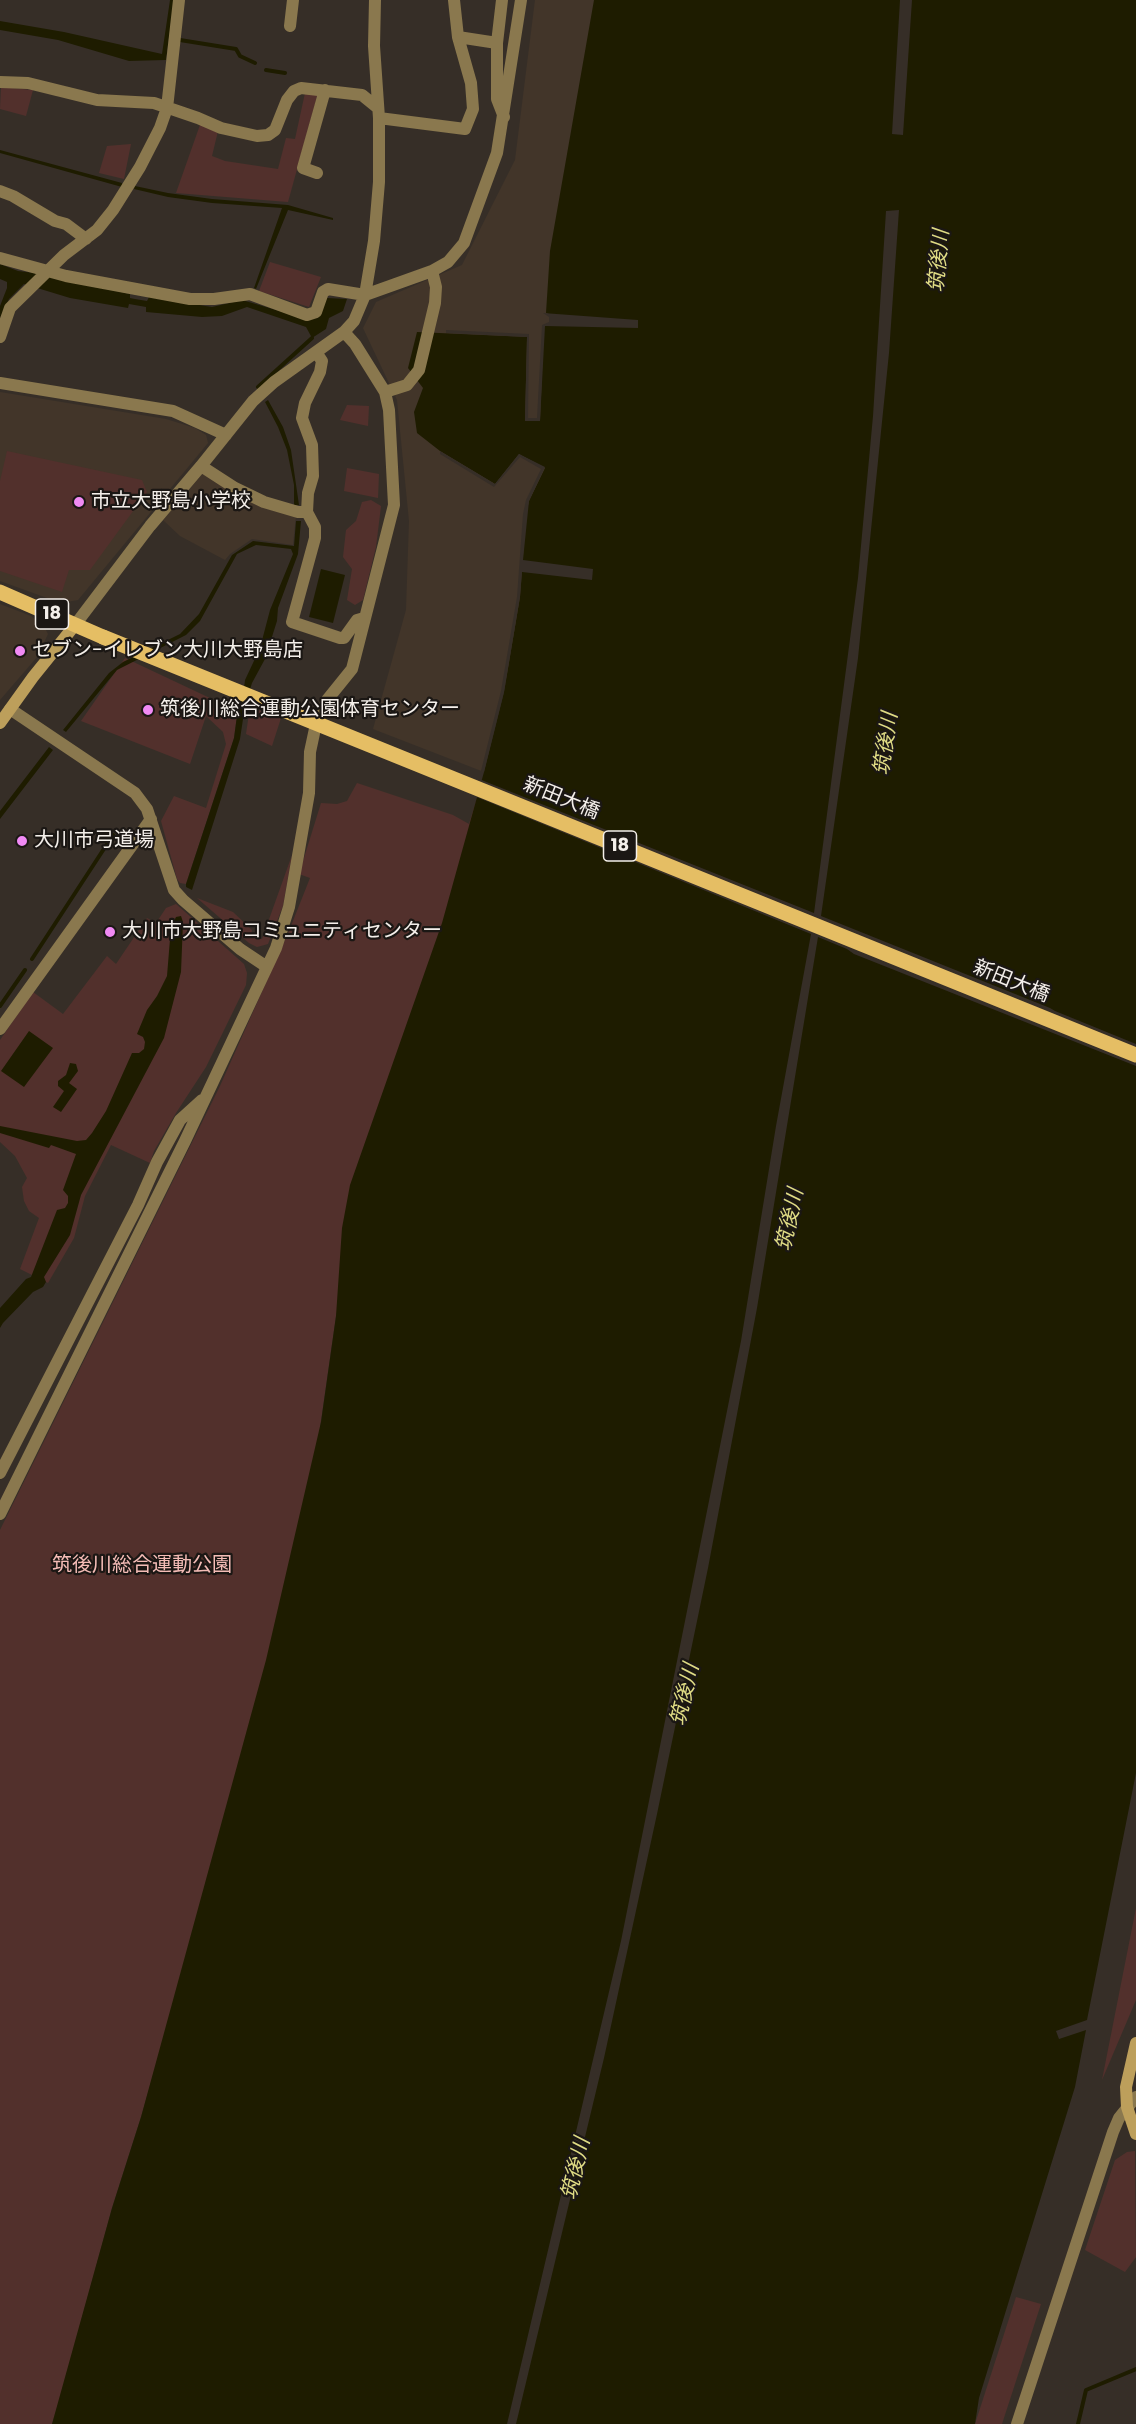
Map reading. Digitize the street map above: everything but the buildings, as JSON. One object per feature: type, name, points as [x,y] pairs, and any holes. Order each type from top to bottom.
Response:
[{"type":"main road","name":"18","points":[[0,592],[75,625]]},
{"type":"main road","name":"新田大橋","points":[[75,625],[1136,1055]]},
{"type":"main road","points":[[0,723],[75,625]]},
{"type":"main road","points":[[1136,2043],[1126,2087],[1127,2107],[1136,2134]]},
{"type":"street","points":[[0,337],[10,308],[63,255],[97,230],[113,210],[140,167],[160,128],[167,108],[179,0]]},
{"type":"street","points":[[290,26],[293,0]]},
{"type":"street","points":[[75,625],[150,526],[253,401],[281,376],[344,332],[354,321],[365,295],[375,241],[379,182],[374,46],[375,0]]},
{"type":"street","points":[[0,82],[28,83],[97,100],[124,99],[154,103],[221,128],[257,136],[268,135],[275,130],[287,100],[294,91],[301,88],[362,95],[378,113],[465,129],[473,109],[471,83],[458,37],[454,0]]},
{"type":"street","points":[[502,0],[497,43],[497,99],[504,118]]},
{"type":"street","points":[[0,258],[49,271],[190,299],[214,299],[250,294],[307,315],[316,312],[324,292],[328,289],[365,295],[432,271],[448,262],[464,243],[497,153],[521,0]]},
{"type":"street","points":[[458,37],[497,43]]},
{"type":"street","points":[[317,173],[303,168],[325,90]]},
{"type":"street","points":[[0,191],[13,196],[55,221],[66,224],[86,239]]},
{"type":"street","points":[[385,392],[399,390],[412,381],[419,370],[435,303],[436,287],[432,271]]},
{"type":"street","points":[[0,1514],[206,1097],[276,948],[289,907],[309,793],[310,752],[316,724],[327,700],[352,669],[393,505],[389,410],[385,392],[355,344],[344,332]]},
{"type":"street","points":[[316,352],[322,361],[320,372],[305,403],[302,418],[312,446],[313,476],[308,493],[307,512],[315,527],[315,538],[292,622],[344,638],[357,620],[364,618]]},
{"type":"street","points":[[0,383],[173,411],[226,435]]},
{"type":"street","points":[[201,466],[235,488],[264,502],[298,512],[307,512]]},
{"type":"street","points":[[10,709],[135,793],[147,809],[174,890],[240,949],[267,967]]},
{"type":"street","points":[[0,1029],[151,819]]},
{"type":"street","points":[[0,1473],[180,1120],[206,1097]]},
{"type":"street","points":[[0,1452],[14,1448]]},
{"type":"street","points":[[1017,2424],[1113,2132],[1119,2118],[1136,2097]]},
{"type":"shaded area","points":[[535,0],[621,0],[557,464],[484,772],[373,729],[406,610],[409,521],[397,400],[363,328],[376,302],[462,265],[515,160]]},
{"type":"shaded area","name":"市立大野島小学校","points":[[0,392],[166,419],[195,428],[206,435],[208,443],[78,600],[61,603],[0,581]]},
{"type":"shaded area","points":[[204,472],[296,515],[293,545],[252,539],[225,560],[180,536],[163,520]]},
{"type":"shaded area","name":"セブン-イレブン大川大野島店","points":[[0,604],[31,616],[44,626],[48,634],[37,657],[0,700]]},
{"type":"green space","points":[[1,87],[33,90],[26,116],[0,109]]},
{"type":"green space","points":[[305,93],[318,93],[288,202],[176,193],[201,122],[218,131],[212,156],[225,161],[278,169],[286,138],[295,139]]},
{"type":"green space","points":[[131,144],[124,179],[99,173],[107,146]]},
{"type":"green space","points":[[270,262],[321,277],[309,307],[259,291]]},
{"type":"green space","points":[[347,405],[369,406],[368,426],[340,420]]},
{"type":"green space","points":[[7,451],[142,480],[147,492],[90,570],[69,570],[62,592],[0,571],[0,481]]},
{"type":"green space","points":[[347,468],[379,474],[378,498],[344,491]]},
{"type":"green space","points":[[371,500],[381,506],[376,547],[363,600],[355,605],[347,600],[352,569],[343,557],[346,530],[356,521],[362,502]]},
{"type":"green space","name":"筑後川総合運動公園","points":[[531,623],[336,1316],[301,1560],[141,2117],[112,2208],[60,2399],[52,2424],[0,2424],[0,1530],[220,1086],[289,931],[310,878],[299,874],[321,803],[337,804],[347,801],[357,783],[453,815],[469,824]]},
{"type":"green space","name":"筑後川総合運動公園体育センター","points":[[125,658],[212,699],[207,715],[212,709],[228,703],[238,708],[234,738],[186,884],[180,883],[177,879],[161,821],[174,796],[206,808],[226,744],[223,732],[206,716],[190,764],[81,721]]},
{"type":"green space","points":[[250,707],[281,718],[272,746],[246,734]]},
{"type":"green space","points":[[292,855],[283,906],[268,944],[257,947],[249,943],[197,898],[233,912],[252,930],[251,935],[262,939]]},
{"type":"green space","points":[[176,904],[244,964],[247,973],[246,985],[206,1067],[176,1113],[154,1151],[150,1163],[111,1145],[85,1196],[74,1238],[48,1283],[20,1269],[39,1218],[29,1211],[24,1201],[22,1187],[27,1178],[15,1156],[0,1142],[0,1040],[33,992],[63,1014],[107,956],[116,964],[147,918],[156,923],[166,908]]},
{"type":"green space","points":[[1136,1908],[1136,2000],[1102,2080]]},
{"type":"green space","points":[[1135,2151],[1136,2257],[1125,2272],[1085,2250],[1115,2160],[1127,2152]]},
{"type":"green space","points":[[1016,2297],[1041,2304],[1002,2424],[975,2424]]},
{"type":"water","points":[[170,0],[174,0],[166,60],[129,61],[58,40],[0,30],[0,21],[64,32],[162,54]]},
{"type":"water","name":"筑後川","points":[[594,0],[1136,0],[1136,1773],[1087,2020],[1056,2031],[1059,2039],[1086,2030],[1075,2087],[979,2398],[975,2424],[52,2424],[112,2208],[141,2117],[266,1660],[321,1422],[336,1316],[342,1228],[350,1185],[442,923],[484,772],[504,692],[520,597],[526,515],[529,501],[545,468],[519,454],[495,484],[440,451],[417,433],[414,412],[423,388],[408,368],[417,332],[527,337],[525,421],[540,421],[544,325],[552,325],[552,315],[546,313],[550,251]]},
{"type":"water","points":[[0,150],[122,183],[122,187],[0,153]]},
{"type":"water","points":[[135,186],[212,199],[288,205],[333,218],[333,220],[288,210],[256,289],[254,288],[282,208],[168,197],[134,189]]},
{"type":"water","points":[[0,264],[18,271],[130,294],[130,298],[135,299],[147,301],[149,297],[212,307],[242,300],[307,319],[318,318],[327,298],[347,299],[343,311],[329,318],[326,329],[312,338],[306,327],[247,307],[222,316],[202,317],[146,312],[146,307],[129,304],[128,308],[70,298],[24,284],[9,299],[0,318],[0,306],[7,282],[0,279]]},
{"type":"water","points":[[268,400],[283,427],[291,450],[299,505],[294,505],[294,485],[287,450],[265,402]]},
{"type":"water","points":[[296,521],[301,521],[298,554],[278,608],[277,621],[265,659],[252,683],[245,706],[240,739],[192,890],[186,887],[186,884],[234,738],[245,680],[260,648],[270,610],[293,554],[291,549],[256,545],[237,554],[200,621],[186,635],[117,670],[66,732],[63,730],[109,673],[123,662],[180,634],[199,614],[232,555],[253,541],[294,546]]},
{"type":"water","points":[[321,569],[345,575],[333,623],[309,617]]},
{"type":"water","points":[[49,747],[53,750],[0,819],[0,811]]},
{"type":"water","points":[[181,916],[183,922],[181,972],[164,1038],[81,1195],[70,1235],[44,1277],[46,1282],[43,1287],[33,1292],[0,1328],[0,1308],[26,1279],[31,1277],[57,1210],[65,1208],[68,1203],[68,1196],[63,1190],[76,1154],[51,1145],[49,1148],[0,1133],[0,1126],[77,1141],[86,1140],[106,1111],[132,1053],[139,1053],[144,1049],[143,1037],[137,1034],[147,1010],[167,976],[171,927],[176,917]]},
{"type":"water","points":[[29,1031],[53,1048],[24,1087],[1,1071]]},
{"type":"water","points":[[70,1063],[76,1064],[78,1071],[69,1083],[77,1089],[61,1112],[53,1107],[64,1091],[58,1086],[58,1081],[66,1075]]},
{"type":"pier","points":[[900,0],[912,0],[903,135],[892,134]]},
{"type":"pier","points":[[899,210],[889,353],[858,658],[821,916],[1136,1044],[1136,1066],[854,954],[818,937],[757,1308],[708,1568],[657,1814],[604,2058],[516,2424],[507,2424],[621,1941],[741,1341],[776,1126],[811,934],[474,796],[479,779],[814,913],[858,578],[873,416],[886,211]]},
{"type":"pier","points":[[543,313],[638,320],[638,328],[545,326],[540,421],[525,421],[527,337],[446,333],[446,330],[529,334],[528,418],[537,418],[542,325],[549,322],[549,317]]},
{"type":"pier","points":[[440,451],[495,484],[519,454],[545,467],[529,501],[523,560],[593,569],[592,580],[522,572],[504,692],[484,772],[481,771],[501,691],[517,597],[523,514],[526,500],[541,469],[520,457],[494,487],[440,454]]},
{"type":"waterway","points":[[180,40],[236,49],[240,56],[255,63]]},
{"type":"waterway","points":[[266,70],[285,73]]},
{"type":"waterway","points":[[258,387],[312,338]]},
{"type":"waterway","points":[[32,959],[113,835]]},
{"type":"waterway","points":[[0,1006],[25,970]]},
{"type":"waterway","points":[[1078,2424],[1086,2390],[1136,2369]]},
{"type":"place","name":"市立大野島小学校","points":[[79,502]]},
{"type":"place","name":"セブン-イレブン大川大野島店","points":[[20,651]]},
{"type":"place","name":"筑後川総合運動公園体育センター","points":[[148,710]]},
{"type":"place","name":"大川市弓道場","points":[[22,841]]},
{"type":"place","name":"大川市大野島コミュニティセンター","points":[[110,932]]}]
